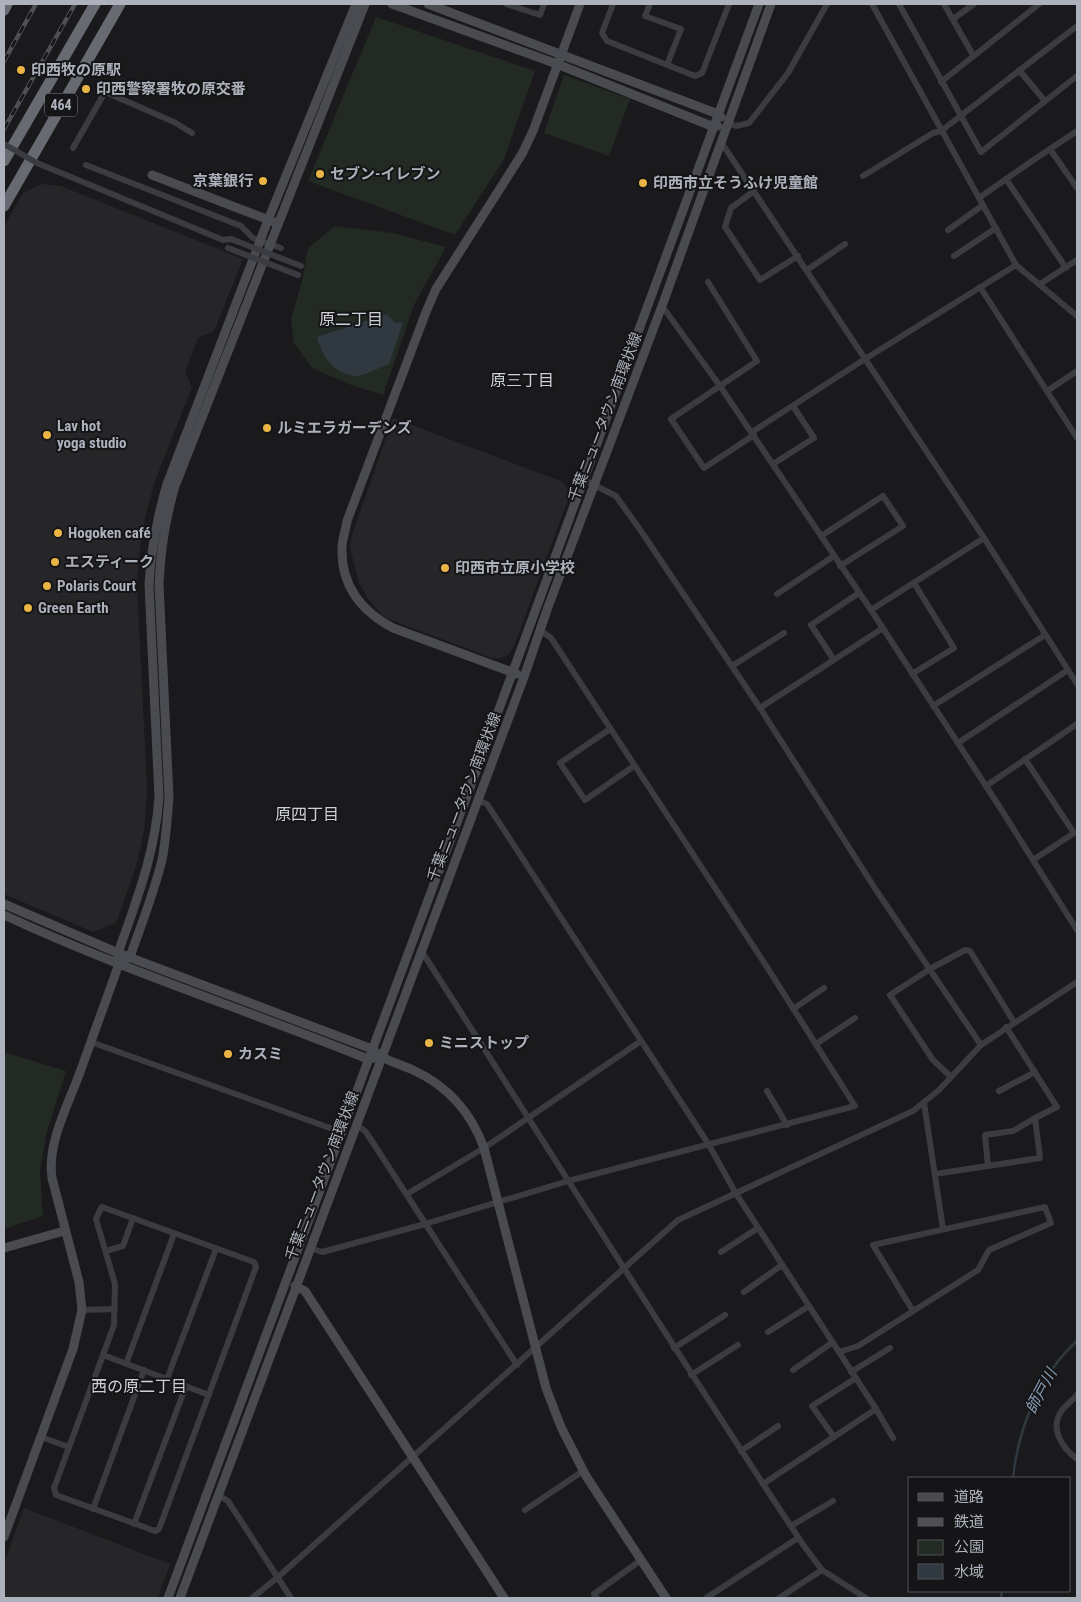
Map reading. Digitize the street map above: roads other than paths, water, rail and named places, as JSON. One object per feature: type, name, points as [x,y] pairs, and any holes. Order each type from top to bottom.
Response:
[{"type":"highway","points":[[4,10],[7,4]]},
{"type":"highway","name":"464","points":[[4,161],[96,4]]},
{"type":"highway","name":"464","points":[[4,206],[120,4]]},
{"type":"street","points":[[4,1537],[73,1349],[82,1310],[79,1282],[64,1231],[50,1168],[52,1155],[60,1124],[119,964],[118,952],[149,862],[157,823],[159,797],[149,584],[151,555],[158,517],[167,484],[268,220],[356,4]]},
{"type":"street","points":[[119,964],[130,957],[162,860],[167,824],[169,798],[159,584],[160,556],[166,519],[175,486],[365,4]]},
{"type":"street","points":[[392,4],[557,64],[714,127],[728,123]]},
{"type":"street","points":[[428,4],[718,114],[728,123],[736,126],[749,123],[788,73],[827,4]]},
{"type":"street","points":[[506,4],[540,16],[544,4]]},
{"type":"street","points":[[524,677],[393,628],[377,619],[364,608],[352,591],[345,573],[342,547],[347,521],[436,289],[522,154],[533,131],[580,4]]},
{"type":"street","points":[[613,4],[602,33],[607,41],[695,76],[702,73],[729,4]]},
{"type":"street","points":[[650,4],[645,16],[681,29],[667,65]]},
{"type":"street","name":"千葉ニュータウン南環状線","points":[[168,1598],[759,4]]},
{"type":"street","name":"千葉ニュータウン南環状線","points":[[180,1598],[662,306],[772,4]]},
{"type":"street","points":[[872,4],[1016,265],[1077,316]]},
{"type":"street","points":[[900,4],[980,152],[1077,76]]},
{"type":"street","points":[[944,4],[973,55]]},
{"type":"street","points":[[953,19],[974,4]]},
{"type":"street","points":[[941,82],[1039,4]]},
{"type":"street","points":[[863,176],[933,133],[941,131],[961,117],[1077,26]]},
{"type":"street","points":[[1019,70],[1044,100]]},
{"type":"street","points":[[73,148],[105,92],[174,122],[192,134]]},
{"type":"street","points":[[979,198],[1077,131]]},
{"type":"street","points":[[721,142],[984,538],[1077,684]]},
{"type":"street","points":[[4,144],[37,163],[223,240],[231,239],[301,266],[298,274],[228,248],[223,240]]},
{"type":"street","points":[[1050,148],[1077,188]]},
{"type":"street","points":[[86,165],[241,226],[253,238],[281,248]]},
{"type":"street","points":[[152,175],[278,224]]},
{"type":"street","points":[[1006,178],[1066,268]]},
{"type":"street","points":[[754,191],[731,208],[725,227],[760,280],[798,256]]},
{"type":"street","points":[[948,230],[983,205]]},
{"type":"street","points":[[954,256],[996,228]]},
{"type":"street","points":[[807,270],[845,244]]},
{"type":"street","points":[[1040,284],[1077,260]]},
{"type":"street","points":[[708,282],[757,361],[671,419],[704,468],[793,406],[1016,265]]},
{"type":"street","points":[[980,287],[1077,438]]},
{"type":"street","points":[[662,306],[774,464],[840,566],[860,593],[1077,930]]},
{"type":"street","points":[[1047,391],[1077,371]]},
{"type":"street","points":[[774,464],[814,438],[793,406]]},
{"type":"street","points":[[584,480],[616,496],[760,708],[876,890],[981,1045]]},
{"type":"street","points":[[821,536],[883,496],[903,526],[840,566]]},
{"type":"street","points":[[871,610],[984,538]]},
{"type":"street","points":[[777,594],[834,556]]},
{"type":"street","points":[[912,674],[954,648],[914,584]]},
{"type":"street","points":[[834,660],[812,625],[860,593]]},
{"type":"street","points":[[760,708],[883,628]]},
{"type":"street","points":[[310,1248],[322,1252],[326,1251],[425,1224],[568,1181],[855,1106],[551,638],[540,630]]},
{"type":"street","points":[[732,666],[784,633]]},
{"type":"street","points":[[933,706],[1046,635]]},
{"type":"street","points":[[958,743],[1068,670]]},
{"type":"street","points":[[986,786],[1077,724]]},
{"type":"street","points":[[610,729],[560,763],[585,800],[634,766]]},
{"type":"street","points":[[1025,759],[1074,833],[1033,860]]},
{"type":"street","points":[[477,800],[482,800],[487,804],[709,1145],[735,1192],[893,1438]]},
{"type":"street","points":[[4,904],[130,957],[372,1049],[381,1058]]},
{"type":"street","points":[[4,915],[119,964],[368,1059],[381,1058],[406,1067],[430,1078],[452,1095],[472,1122],[484,1148],[546,1388],[561,1427],[583,1471],[666,1598]]},
{"type":"street","points":[[951,1077],[933,1060],[890,995],[964,950],[970,951],[1014,1022]]},
{"type":"street","points":[[420,953],[424,955],[529,1118],[623,1270],[798,1538],[822,1570],[866,1598]]},
{"type":"street","points":[[252,1598],[517,1365],[678,1220],[912,1111],[939,1090],[981,1045],[1006,1027],[1076,984]]},
{"type":"street","points":[[793,1009],[824,988]]},
{"type":"street","points":[[816,1044],[855,1018]]},
{"type":"street","points":[[988,1166],[985,1135],[1014,1131],[1057,1107],[1006,1027]]},
{"type":"street","points":[[91,1042],[341,1132]]},
{"type":"street","points":[[406,1194],[484,1148],[641,1042]]},
{"type":"street","points":[[999,1091],[1035,1072]]},
{"type":"street","points":[[767,1091],[787,1124]]},
{"type":"street","points":[[924,1103],[943,1229]]},
{"type":"street","points":[[935,1174],[1040,1158],[1035,1118]]},
{"type":"street","points":[[356,1124],[366,1132],[517,1365]]},
{"type":"street","points":[[102,1207],[133,1218],[254,1262],[256,1267],[159,1530],[155,1531],[56,1496],[54,1492],[114,1324],[115,1284],[96,1219],[102,1207]]},
{"type":"street","points":[[839,1352],[858,1346],[978,1270],[989,1250],[1051,1223],[1045,1207],[873,1245],[913,1311]]},
{"type":"street","points":[[106,1251],[123,1246],[133,1218]]},
{"type":"street","points":[[721,1252],[758,1228]]},
{"type":"street","points":[[4,1248],[64,1231]]},
{"type":"street","points":[[126,1364],[174,1234]]},
{"type":"street","points":[[168,1379],[216,1248]]},
{"type":"street","points":[[744,1292],[782,1265]]},
{"type":"street","points":[[295,1286],[305,1291],[504,1598]]},
{"type":"street","points":[[768,1332],[809,1306]]},
{"type":"street","points":[[82,1310],[115,1309]]},
{"type":"street","points":[[674,1348],[725,1315]]},
{"type":"street","points":[[793,1370],[833,1342]]},
{"type":"street","points":[[691,1375],[738,1345]]},
{"type":"street","points":[[834,1437],[812,1406],[890,1348]]},
{"type":"street","points":[[103,1355],[209,1395]]},
{"type":"street","points":[[93,1509],[144,1370]]},
{"type":"street","points":[[134,1524],[186,1386]]},
{"type":"street","points":[[1077,1395],[1062,1410],[1057,1425],[1059,1439],[1068,1452],[1077,1459]]},
{"type":"street","points":[[763,1484],[876,1409]]},
{"type":"street","points":[[741,1450],[778,1426]]},
{"type":"street","points":[[41,1437],[69,1447]]},
{"type":"street","points":[[525,1510],[583,1471]]},
{"type":"street","points":[[218,1496],[228,1501],[291,1598]]},
{"type":"street","points":[[791,1526],[833,1501]]},
{"type":"street","points":[[706,1598],[798,1538]]},
{"type":"street","points":[[597,1598],[594,1594],[641,1560]]},
{"type":"street","points":[[779,1598],[822,1570]]},
{"type":"water","points":[[387,314],[395,323],[403,322],[389,364],[356,376],[341,372],[326,358],[317,337]]},
{"type":"waterway","name":"師戸川","points":[[1013,1477],[1020,1441],[1033,1404],[1052,1369],[1077,1341]]},
{"type":"waterway","name":"師戸川","points":[[1001,1598],[1002,1592]]},
{"type":"railway","points":[[4,61],[36,4]]},
{"type":"railway","points":[[4,129],[75,4]]},
{"type":"place","name":"印西牧の原駅","points":[[21,70]]},
{"type":"place","name":"印西警察署牧の原交番","points":[[86,89]]},
{"type":"place","name":"セブン-イレブン","points":[[320,174]]},
{"type":"place","name":"京葉銀行","points":[[263,181]]},
{"type":"place","name":"印西市立そうふけ児童館","points":[[643,183]]},
{"type":"place","name":"ルミエラガーデンズ","points":[[267,428]]},
{"type":"place","name":"Lav hot yoga studio","points":[[47,435]]},
{"type":"place","name":"Hogoken café","points":[[58,533]]},
{"type":"place","name":"エスティーク","points":[[55,562]]},
{"type":"place","name":"印西市立原小学校","points":[[445,568]]},
{"type":"place","name":"Polaris Court","points":[[47,586]]},
{"type":"place","name":"Green Earth","points":[[28,608]]},
{"type":"place","name":"ミニストップ","points":[[429,1043]]},
{"type":"place","name":"カスミ","points":[[228,1054]]},
{"type":"district","name":"原二丁目","points":[[351,319]]},
{"type":"district","name":"原三丁目","points":[[522,380]]},
{"type":"district","name":"原四丁目","points":[[307,814]]},
{"type":"district","name":"西の原二丁目","points":[[139,1386]]}]
